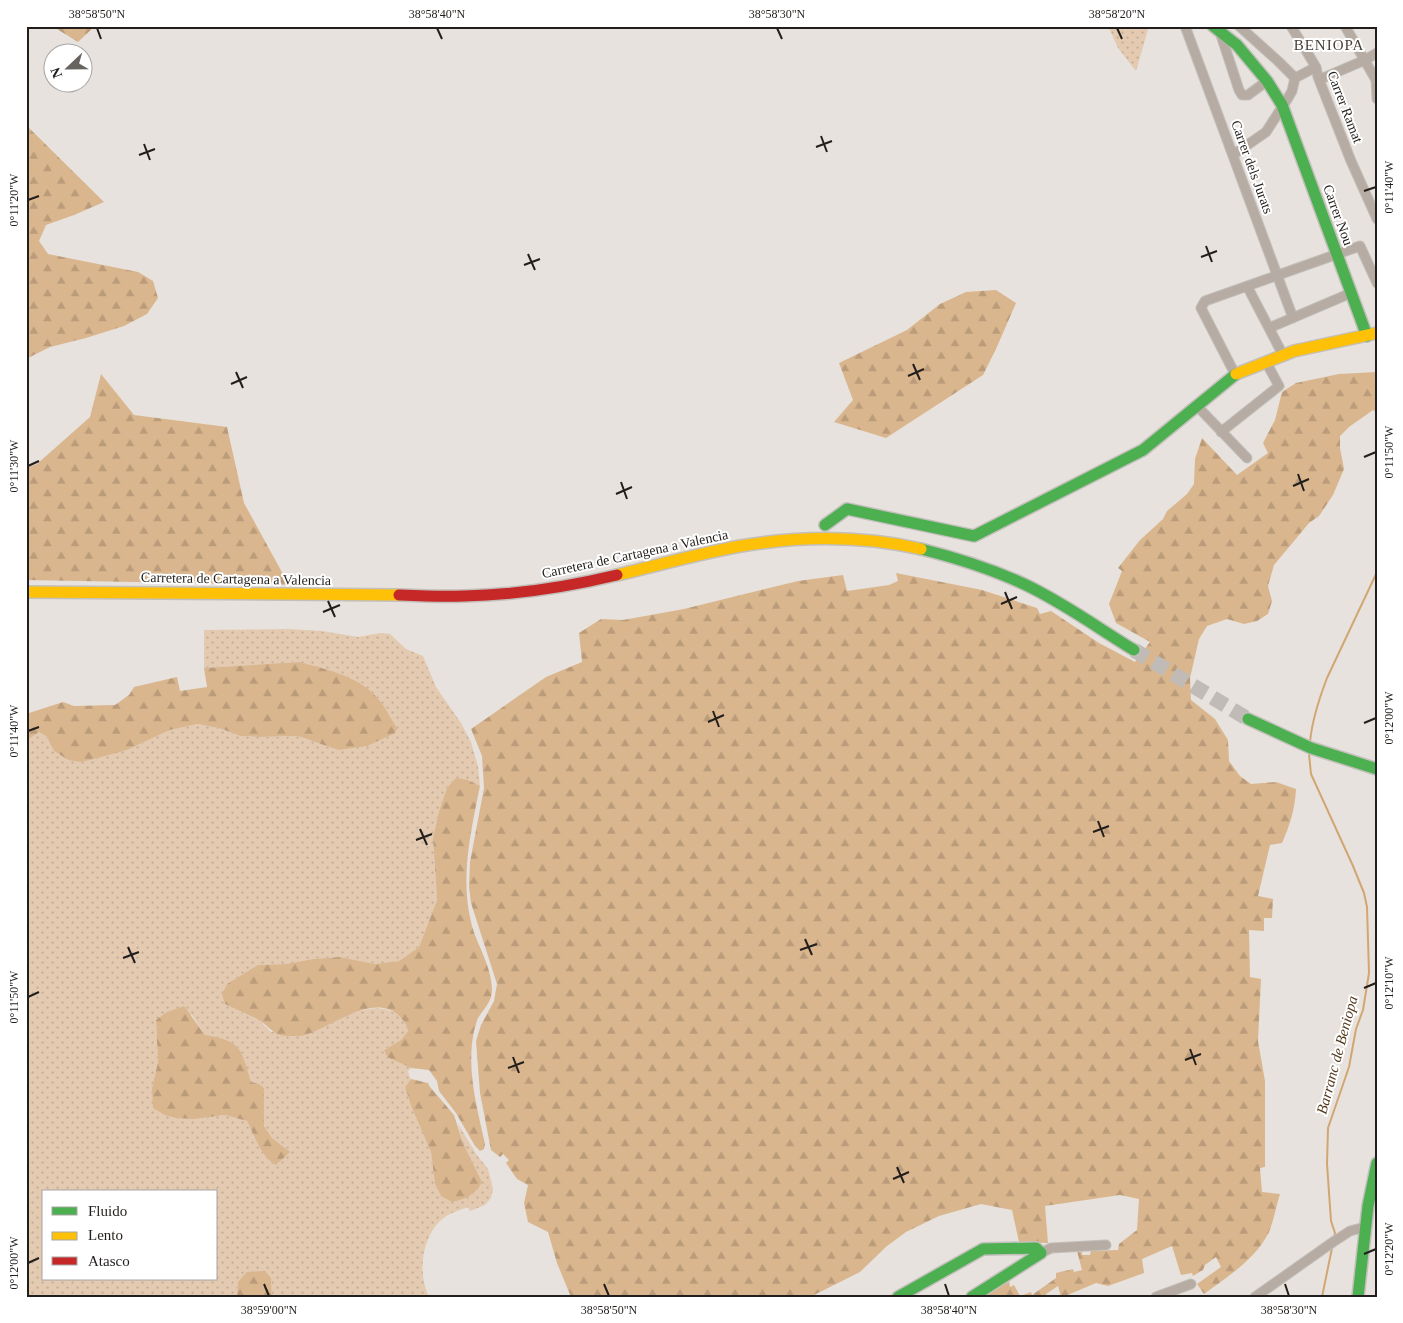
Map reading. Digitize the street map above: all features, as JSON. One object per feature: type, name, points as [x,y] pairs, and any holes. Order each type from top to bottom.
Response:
[{"type":"main road","name":"Carrer Nou","points":[[1216,29],[1237,45],[1267,81],[1282,105],[1351,293],[1372,334]]},
{"type":"main road","points":[[825,525],[847,509],[974,536],[1143,450],[1235,374],[1294,351],[1372,334]]},
{"type":"main road","name":"Carretera de Cartagena a Valencia","points":[[26,592],[454,596],[513,594],[598,580],[692,556],[747,545],[793,540],[856,540],[909,547],[936,553],[992,571],[1042,594],[1134,650]]},
{"type":"main road","points":[[1248,719],[1294,741],[1302,749],[1375,772]]},
{"type":"main road","points":[[1358,1297],[1365,1227],[1377,1163]]},
{"type":"main road","points":[[898,1297],[983,1249],[1036,1248],[1042,1253],[972,1297]]},
{"type":"street","name":"Carrer dels Jurats","points":[[1184,26],[1293,318]]},
{"type":"street","points":[[1239,26],[1278,60],[1295,78]]},
{"type":"street","points":[[1233,155],[1266,132],[1292,91],[1295,78],[1316,67],[1290,26]]},
{"type":"street","points":[[1345,26],[1376,80],[1377,99]]},
{"type":"street","points":[[1216,29],[1242,95],[1248,95],[1267,81]]},
{"type":"street","points":[[1318,77],[1323,78],[1377,53]]},
{"type":"street","name":"Carrer Ramat","points":[[1316,67],[1318,77],[1375,213]]},
{"type":"street","points":[[1235,374],[1201,308],[1205,302],[1360,246],[1374,269],[1377,283]]},
{"type":"street","points":[[1247,286],[1283,355]]},
{"type":"street","points":[[1269,328],[1351,293]]},
{"type":"street","points":[[1221,432],[1279,386],[1266,362]]},
{"type":"street","points":[[1197,406],[1247,458]]},
{"type":"street","points":[[1255,1297],[1350,1231],[1365,1227]]},
{"type":"street","points":[[1042,1253],[1051,1248],[1106,1245]]},
{"type":"street","points":[[1156,1297],[1191,1284]]},
{"type":"shaded area","points":[[1108,26],[1149,26],[1136,71],[1118,48]]},
{"type":"shaded area","points":[[288,629],[322,631],[358,637],[380,633],[390,634],[406,649],[423,656],[436,687],[461,723],[471,742],[478,766],[480,786],[468,780],[447,788],[439,811],[433,838],[437,900],[419,947],[399,961],[375,964],[340,957],[286,964],[258,965],[225,1004],[260,1021],[271,1032],[374,1008],[388,1010],[402,1019],[408,1031],[401,1040],[384,1050],[387,1057],[411,1068],[408,1071],[411,1079],[405,1087],[431,1152],[435,1184],[441,1196],[482,1182],[463,1143],[458,1124],[488,1169],[493,1189],[491,1198],[485,1205],[470,1211],[468,1207],[452,1213],[441,1220],[432,1231],[423,1259],[423,1279],[429,1297],[272,1297],[271,1278],[238,1282],[237,1297],[26,1297],[26,741],[39,732],[47,737],[54,751],[68,760],[127,750],[170,730],[198,724],[222,729],[240,736],[298,736],[338,750],[397,728],[391,720],[299,662],[204,668],[204,630]],"holes":[[[192,1015],[205,1035],[251,1082],[259,1084],[264,1110],[264,1126],[272,1138],[289,1152],[276,1165],[263,1152],[247,1121],[225,1115],[195,1119],[152,1088],[158,1062],[156,1020]]]},
{"type":"green space","points":[[52,26],[95,26],[78,42]]},
{"type":"green space","points":[[26,125],[104,202],[46,225],[39,241],[48,254],[138,272],[153,281],[158,298],[147,314],[124,326],[50,347],[26,359]]},
{"type":"green space","points":[[996,290],[1016,303],[983,375],[886,438],[834,422],[853,400],[839,363],[907,330],[940,304],[966,292]]},
{"type":"green space","points":[[1377,372],[1377,413],[1373,410],[1340,436],[1344,469],[1333,495],[1319,516],[1309,523],[1274,565],[1268,586],[1272,601],[1268,614],[1257,621],[1244,624],[1227,619],[1207,626],[1199,639],[1190,678],[1191,700],[1215,719],[1228,740],[1229,761],[1240,776],[1251,784],[1276,782],[1296,789],[1292,817],[1282,843],[1270,845],[1258,896],[1273,899],[1272,918],[1264,918],[1264,931],[1249,930],[1250,977],[1261,979],[1258,1041],[1265,1081],[1265,1167],[1260,1168],[1262,1192],[1280,1194],[1269,1232],[1257,1251],[1240,1267],[1204,1294],[1197,1284],[1221,1267],[1216,1257],[1205,1265],[1203,1270],[1193,1276],[1192,1273],[1181,1275],[1172,1246],[1142,1259],[1144,1273],[1108,1286],[1096,1283],[1063,1297],[1061,1297],[1058,1286],[1046,1294],[1047,1297],[977,1297],[1009,1281],[1010,1287],[1014,1285],[1020,1296],[1031,1292],[1032,1295],[1056,1278],[1056,1273],[1073,1269],[1074,1272],[1082,1270],[1077,1251],[1082,1252],[1082,1255],[1090,1255],[1091,1251],[1118,1250],[1119,1244],[1137,1230],[1139,1199],[1120,1195],[1045,1206],[1048,1243],[1019,1242],[1012,1210],[981,1204],[939,1216],[906,1232],[887,1246],[860,1272],[810,1297],[571,1297],[557,1263],[548,1232],[528,1222],[524,1203],[528,1185],[517,1179],[506,1163],[509,1160],[503,1154],[500,1157],[491,1150],[480,1093],[476,1041],[481,1025],[494,1001],[497,984],[471,903],[469,887],[470,862],[484,788],[482,756],[471,729],[546,677],[582,662],[579,633],[601,619],[623,620],[684,609],[798,581],[843,575],[847,591],[889,585],[898,581],[896,573],[982,590],[1037,608],[1040,614],[1051,611],[1099,643],[1135,662],[1150,642],[1116,623],[1109,604],[1122,571],[1118,568],[1140,540],[1163,519],[1167,511],[1187,494],[1194,484],[1195,459],[1202,438],[1237,475],[1268,453],[1263,443],[1275,420],[1282,392],[1296,383],[1339,374]]},
{"type":"green space","points":[[101,374],[134,415],[227,427],[244,503],[289,585],[26,580],[26,468],[37,464],[90,417]]},
{"type":"green space","points":[[299,662],[345,676],[366,688],[383,705],[397,728],[395,733],[367,746],[338,750],[298,736],[240,736],[222,729],[198,724],[170,730],[127,750],[82,762],[68,760],[54,751],[47,737],[39,732],[26,741],[26,714],[63,702],[74,706],[115,705],[129,695],[134,687],[177,677],[180,691],[207,687],[204,668]]},
{"type":"green space","points":[[456,778],[468,780],[480,786],[468,854],[467,888],[471,922],[487,964],[492,990],[489,1003],[477,1020],[472,1045],[472,1074],[485,1144],[484,1149],[480,1151],[475,1146],[456,1113],[439,1091],[437,1081],[429,1070],[411,1068],[387,1057],[384,1050],[401,1040],[408,1031],[398,1015],[387,1009],[376,1007],[350,1015],[312,1033],[301,1036],[285,1036],[277,1034],[260,1021],[225,1004],[222,994],[227,984],[258,965],[286,964],[340,957],[375,964],[399,961],[419,947],[437,900],[433,838],[439,811],[447,788]]},
{"type":"green space","points":[[184,1006],[205,1035],[226,1040],[238,1048],[242,1054],[251,1082],[259,1084],[264,1088],[264,1126],[272,1138],[290,1152],[276,1165],[262,1152],[247,1121],[225,1115],[195,1119],[176,1118],[165,1115],[153,1108],[152,1088],[158,1062],[156,1020],[167,1012]]},
{"type":"green space","points":[[411,1079],[428,1083],[454,1115],[463,1143],[482,1182],[466,1198],[452,1202],[441,1196],[435,1184],[431,1152],[405,1087]]},
{"type":"green space","points":[[265,1271],[271,1278],[272,1297],[237,1297],[238,1282],[247,1272]]},
{"type":"waterway","name":"Barranc de Beniopa","points":[[1310,742],[1316,710],[1327,678],[1377,572]]},
{"type":"waterway","name":"Barranc de Beniopa","points":[[1309,754],[1311,774],[1353,866],[1364,893],[1367,907],[1369,973],[1363,1010],[1356,1029],[1349,1067],[1328,1128],[1327,1164],[1334,1238]]},
{"type":"waterway","name":"Barranc de Beniopa","points":[[1322,1297],[1332,1248]]},
{"type":"tunnel","points":[[1134,650],[1248,719]]},
{"type":"traffic: fast","points":[[1213,26],[1237,45],[1267,81],[1282,105],[1367,336]]},
{"type":"traffic: fast","points":[[825,525],[847,509],[974,536],[1143,450],[1236,374]]},
{"type":"traffic: fast","points":[[921,549],[974,564],[1026,585],[1134,650]]},
{"type":"traffic: fast","points":[[1248,719],[1311,748],[1377,769]]},
{"type":"traffic: fast","points":[[1358,1297],[1368,1206],[1377,1163]]},
{"type":"traffic: fast","points":[[898,1297],[983,1249],[1036,1248],[1041,1253],[972,1297]]},
{"type":"traffic: slow","points":[[1236,374],[1294,351],[1377,333]]},
{"type":"traffic: slow","points":[[617,575],[731,548],[790,540],[856,540],[921,549]]},
{"type":"traffic: slow","points":[[26,592],[399,595]]},
{"type":"traffic: jam","points":[[399,595],[502,594],[560,587],[617,575]]},
{"type":"district","name":"BENIOPA","points":[[1329,45]]}]
